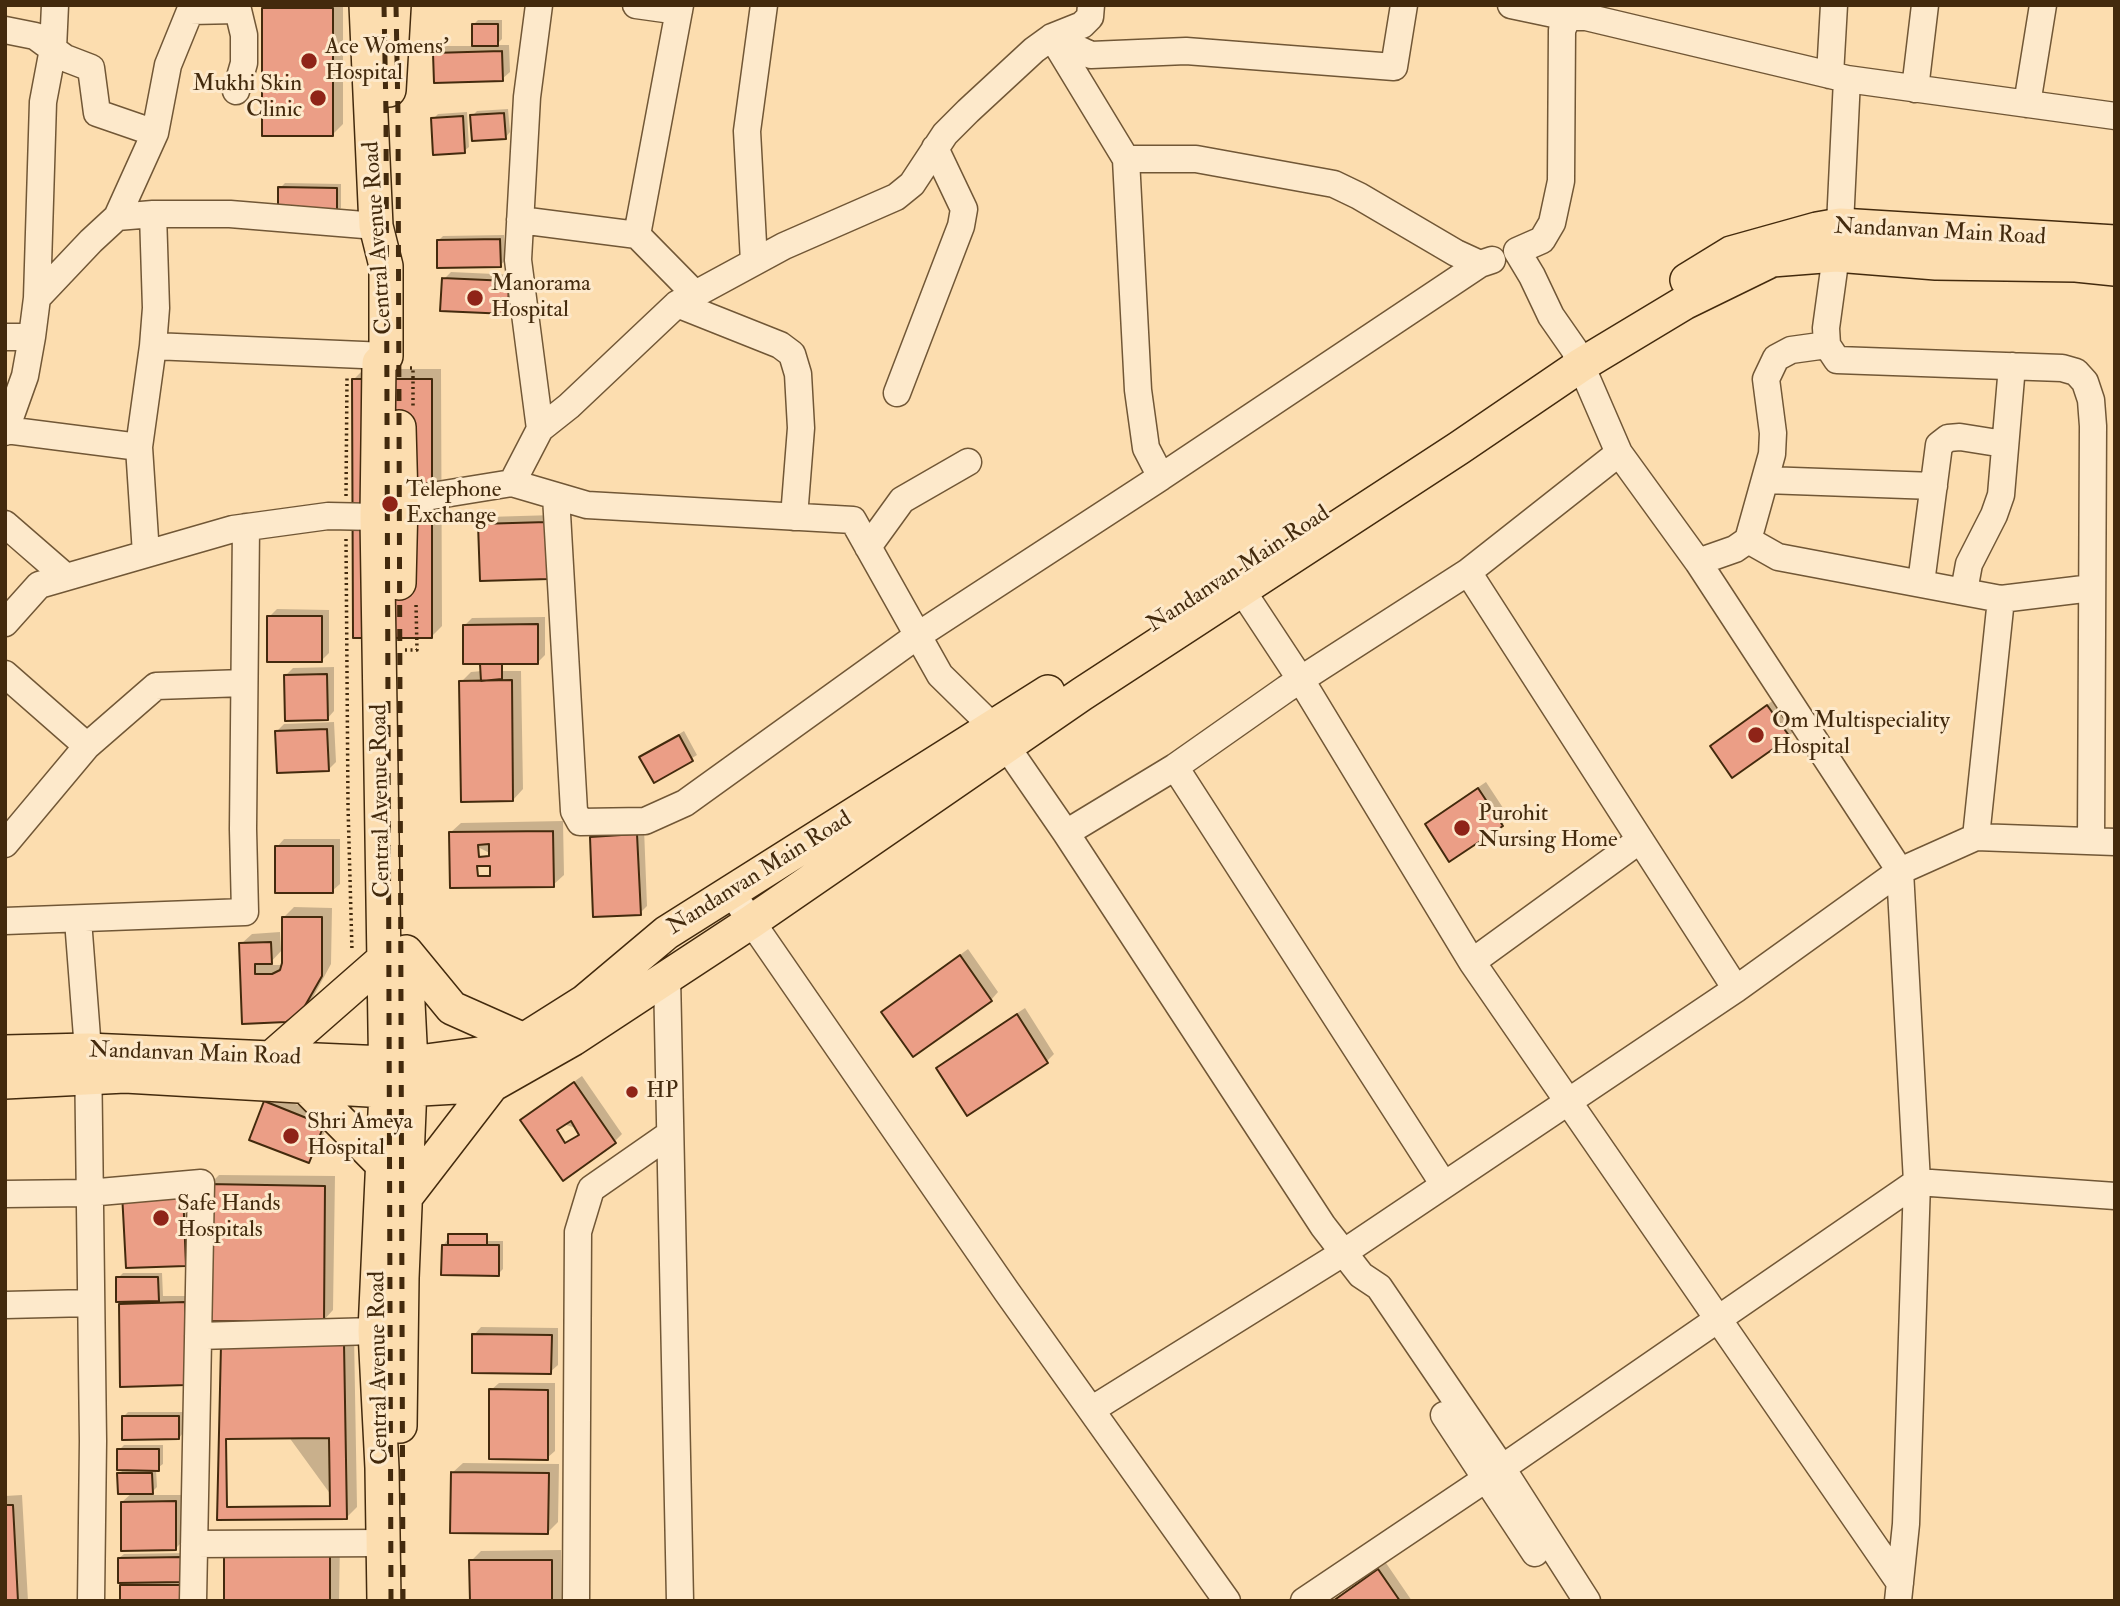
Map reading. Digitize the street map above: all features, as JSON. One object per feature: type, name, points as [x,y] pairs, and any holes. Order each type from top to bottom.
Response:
[{"type":"main road","name":"Central Avenue Road","points":[[366,5],[376,226],[386,266],[375,511],[399,600],[404,767],[403,903],[395,956],[398,1077],[382,1164],[375,1331],[382,1468],[384,1601]]},
{"type":"main road","points":[[375,511],[389,79],[394,5]]},
{"type":"main road","points":[[405,1198],[492,1085],[573,1039],[751,922],[999,737],[1082,694],[1447,456],[1577,357],[1772,260],[1838,240],[1936,263],[2076,265],[2115,269]]},
{"type":"main road","name":"Nandanvan Main Road","points":[[1838,240],[2115,242]]},
{"type":"main road","name":"Nandanvan Main Road","points":[[5,1052],[88,1064],[271,1058],[398,1077],[508,1050],[584,1002],[666,933],[731,892],[999,737],[1229,578],[1577,357]]},
{"type":"main road","points":[[271,1058],[352,987],[395,956],[452,1008],[524,1040]]},
{"type":"main road","points":[[5,1082],[88,1064],[125,1076],[305,1086],[398,1077],[492,1085]]},
{"type":"main road","points":[[398,1077],[405,1198],[401,1318],[401,1601]]},
{"type":"main road","points":[[305,1086],[382,1164]]},
{"type":"street","points":[[55,5],[52,49],[43,102],[37,298],[25,376],[6,431],[139,447]]},
{"type":"street","points":[[539,5],[527,97],[518,260],[540,429]]},
{"type":"street","points":[[636,5],[680,8],[638,235]]},
{"type":"street","points":[[754,262],[747,131],[764,5]]},
{"type":"street","points":[[512,483],[540,429],[569,406],[686,299],[784,246],[896,197],[912,184],[935,148],[968,111],[1034,50],[1052,37],[1082,24],[1090,17],[1091,5]]},
{"type":"street","points":[[1052,37],[1091,55],[1186,51],[1394,67],[1404,5]]},
{"type":"street","points":[[1511,5],[1580,13],[1839,77],[2115,116]]},
{"type":"street","points":[[1091,1410],[1338,1246],[1444,1185],[1736,989],[1900,871],[1976,836],[2103,841],[2092,588],[2091,400],[2085,382],[2076,372],[2062,368],[1837,360],[1827,345],[1826,328],[1838,240],[1839,77],[1834,5]]},
{"type":"street","points":[[1915,89],[1925,5]]},
{"type":"street","points":[[2027,104],[2043,5]]},
{"type":"street","points":[[37,298],[117,217],[155,133],[168,65],[190,10],[237,7],[244,35],[244,63],[236,91]]},
{"type":"street","points":[[556,496],[574,811],[580,822],[645,821],[685,803],[917,636],[1480,264],[1542,240],[1552,223],[1561,181],[1562,30],[1580,13]]},
{"type":"street","points":[[5,30],[35,36],[65,58],[91,68],[97,113],[155,133]]},
{"type":"street","points":[[1052,37],[1126,159],[1138,390],[1146,448],[1161,477]]},
{"type":"street","points":[[897,393],[961,226],[964,209],[935,148]]},
{"type":"street","points":[[1126,159],[1196,159],[1334,184],[1480,264]]},
{"type":"street","points":[[146,554],[139,447],[156,308],[153,214]]},
{"type":"street","points":[[117,217],[230,214],[376,226]]},
{"type":"street","points":[[520,220],[638,235],[686,299],[792,354],[798,374],[801,428],[794,517]]},
{"type":"street","points":[[1517,251],[1551,316],[1577,357],[1619,453],[1698,562],[1900,871],[1917,1182],[1906,1524],[1899,1592]]},
{"type":"street","points":[[5,337],[32,337]]},
{"type":"street","points":[[1698,562],[1735,549],[1748,540],[1772,454],[1773,433],[1766,379],[1776,358],[1791,350],[1827,345]]},
{"type":"street","points":[[153,346],[382,360]]},
{"type":"street","points":[[1964,591],[1969,564],[2001,495],[2012,366]]},
{"type":"street","points":[[1921,583],[1939,445],[1948,438],[1960,437],[2004,444]]},
{"type":"street","points":[[1066,833],[1175,767],[1301,680],[1468,572],[1619,453]]},
{"type":"street","points":[[868,547],[902,500],[968,462]]},
{"type":"street","points":[[1765,480],[1934,486]]},
{"type":"street","points":[[5,623],[40,585],[233,529],[375,511],[512,483],[587,505],[853,520],[940,675],[999,737],[1066,833],[1338,1246],[1361,1275],[1366,1295],[1587,1601]]},
{"type":"street","points":[[5,524],[66,577]]},
{"type":"street","points":[[5,921],[245,912],[243,829],[246,527]]},
{"type":"street","points":[[1748,540],[1778,557],[2001,599],[2092,588]]},
{"type":"street","points":[[1468,572],[1736,989]]},
{"type":"street","points":[[1241,589],[1301,680],[1472,962],[1717,1319],[1899,1592]]},
{"type":"street","points":[[1976,836],[2001,599]]},
{"type":"street","points":[[5,674],[88,746]]},
{"type":"street","points":[[5,844],[88,746],[156,686],[244,683]]},
{"type":"street","points":[[1175,767],[1444,1185]]},
{"type":"street","points":[[1472,962],[1640,840]]},
{"type":"street","points":[[731,892],[1227,1601]]},
{"type":"street","points":[[78,920],[88,1064],[93,1441],[91,1601]]},
{"type":"street","points":[[667,976],[680,1601]]},
{"type":"street","points":[[576,1601],[578,1232],[591,1189],[670,1134]]},
{"type":"street","points":[[1304,1601],[1917,1182],[2115,1196]]},
{"type":"street","points":[[5,1194],[88,1193],[201,1183],[193,1601]]},
{"type":"street","points":[[5,1305],[90,1303]]},
{"type":"street","points":[[198,1336],[375,1331]]},
{"type":"street","points":[[1494,1473],[1566,1601]]},
{"type":"street","points":[[194,1544],[383,1543]]},
{"type":"path","points":[[352,987],[348,806],[375,511],[347,366],[382,360]]},
{"type":"building","points":[[262,8],[333,8],[333,136],[262,136]]},
{"type":"building","points":[[472,24],[498,24],[498,46],[472,46]]},
{"type":"building","points":[[502,51],[503,81],[434,83],[433,53]]},
{"type":"building","points":[[504,113],[506,139],[472,141],[470,115]]},
{"type":"building","points":[[463,116],[465,153],[433,155],[431,118]]},
{"type":"building","points":[[278,187],[337,188],[337,214],[278,213]]},
{"type":"building","points":[[500,239],[501,267],[437,268],[437,240]]},
{"type":"building","points":[[442,278],[509,281],[508,314],[440,311]]},
{"type":"building","points":[[352,379],[432,379],[432,638],[353,638]]},
{"type":"building","points":[[547,522],[549,579],[480,581],[478,524]]},
{"type":"building","points":[[267,616],[322,616],[322,662],[267,662]]},
{"type":"building","points":[[538,624],[538,664],[463,664],[463,625]]},
{"type":"building","points":[[480,664],[502,664],[502,679],[481,681]]},
{"type":"building","points":[[327,674],[328,720],[285,721],[284,675]]},
{"type":"building","points":[[512,680],[513,801],[461,802],[459,681]]},
{"type":"building","points":[[1767,705],[1790,737],[1732,778],[1710,746]]},
{"type":"building","points":[[327,729],[329,771],[277,773],[275,731]]},
{"type":"building","points":[[679,735],[693,761],[654,783],[639,757]]},
{"type":"building","points":[[1478,788],[1503,826],[1449,862],[1425,824]]},
{"type":"building","points":[[553,831],[554,887],[450,888],[449,832]]},
{"type":"building","points":[[637,834],[641,915],[593,917],[590,837]]},
{"type":"building","points":[[489,844],[489,856],[479,857],[478,845]]},
{"type":"building","points":[[275,846],[333,846],[333,893],[275,893]]},
{"type":"building","points":[[477,866],[490,866],[490,876],[478,876]]},
{"type":"building","points":[[282,917],[322,917],[322,976],[302,1011],[286,1022],[242,1024],[239,943],[271,942],[272,964],[255,964],[255,974],[272,974],[280,970]]},
{"type":"building","points":[[960,955],[992,1001],[913,1057],[881,1012]]},
{"type":"building","points":[[1017,1014],[1048,1063],[967,1116],[936,1068]]},
{"type":"building","points":[[574,1082],[616,1143],[563,1181],[520,1120]]},
{"type":"building","points":[[264,1101],[324,1125],[309,1163],[249,1140]]},
{"type":"building","points":[[571,1121],[579,1135],[565,1143],[557,1130]]},
{"type":"building","points":[[207,1184],[325,1186],[324,1322],[206,1321]]},
{"type":"building","points":[[183,1191],[186,1266],[126,1268],[122,1193]]},
{"type":"building","points":[[448,1234],[487,1234],[487,1245],[448,1245]]},
{"type":"building","points":[[442,1245],[499,1245],[499,1276],[441,1275]]},
{"type":"building","points":[[116,1277],[158,1277],[159,1301],[116,1302]]},
{"type":"building","points":[[185,1302],[186,1385],[120,1387],[119,1304]]},
{"type":"building","points":[[472,1334],[552,1335],[551,1374],[472,1373]]},
{"type":"building","points":[[344,1343],[347,1519],[217,1520],[221,1345]]},
{"type":"building","points":[[489,1389],[548,1390],[548,1460],[489,1459]]},
{"type":"building","points":[[122,1416],[179,1416],[179,1439],[122,1440]]},
{"type":"building","points":[[329,1438],[330,1506],[227,1507],[226,1439]]},
{"type":"building","points":[[117,1449],[159,1449],[159,1471],[117,1470]]},
{"type":"building","points":[[451,1472],[549,1473],[548,1534],[450,1533]]},
{"type":"building","points":[[117,1473],[152,1473],[153,1494],[118,1494]]},
{"type":"building","points":[[176,1501],[176,1550],[121,1551],[121,1502]]},
{"type":"building","points":[[5,1505],[13,1505],[18,1601],[5,1601]]},
{"type":"building","points":[[224,1549],[330,1550],[330,1601],[224,1601]]},
{"type":"building","points":[[183,1557],[183,1582],[118,1583],[118,1558]]},
{"type":"building","points":[[469,1560],[552,1560],[552,1601],[470,1601]]},
{"type":"building","points":[[1378,1569],[1400,1601],[1333,1601]]},
{"type":"building","points":[[120,1585],[184,1585],[184,1601],[120,1601]]},
{"type":"railway","points":[[384,5],[391,1601]]},
{"type":"railway","points":[[396,5],[403,1601]]},
{"type":"place","name":"Ace Womens' Hospital","points":[[309,61]]},
{"type":"place","name":"Mukhi Skin Clinic","points":[[318,98]]},
{"type":"place","name":"Manorama Hospital","points":[[475,298]]},
{"type":"place","name":"Telephone Exchange","points":[[390,504]]},
{"type":"place","name":"Om Multispeciality Hospital","points":[[1756,735]]},
{"type":"place","name":"Purohit Nursing Home","points":[[1462,828]]},
{"type":"place","name":"HP","points":[[632,1092]]},
{"type":"place","name":"Shri Ameya Hospital","points":[[291,1136]]},
{"type":"place","name":"Safe Hands Hospitals","points":[[161,1218]]}]
